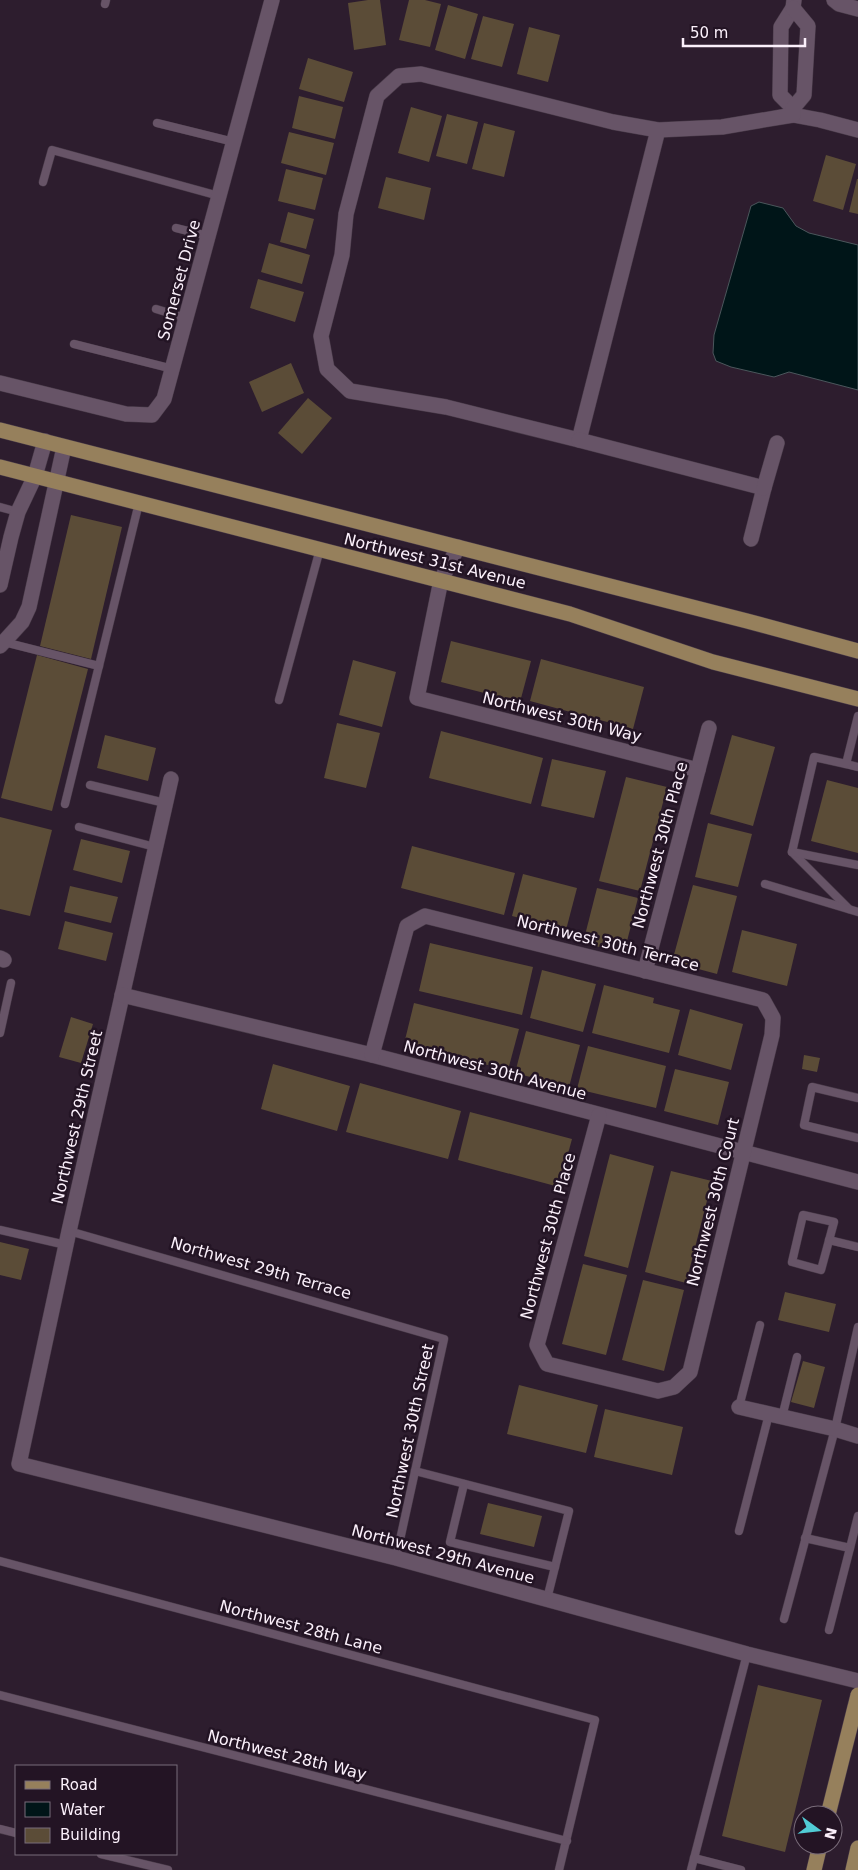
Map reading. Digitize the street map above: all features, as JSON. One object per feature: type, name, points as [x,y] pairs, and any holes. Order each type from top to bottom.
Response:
[{"type":"main road","name":"Northwest 31st Avenue","points":[[0,430],[737,618],[858,651]]},
{"type":"main road","name":"Northwest 31st Avenue","points":[[0,467],[570,614],[713,662],[858,699]]},
{"type":"main road","points":[[830,1805],[858,1695]]},
{"type":"main road","points":[[852,1870],[858,1848]]},
{"type":"main road","points":[[814,1870],[818,1855]]},
{"type":"street","name":"Somerset Drive","points":[[0,383],[126,414],[152,415],[164,400],[272,0]]},
{"type":"street","points":[[834,0],[839,4],[858,8]]},
{"type":"street","points":[[794,4],[808,26],[804,95],[793,112],[780,95],[780,68],[781,27],[794,4]]},
{"type":"street","points":[[780,68],[806,69]]},
{"type":"street","points":[[764,488],[446,408],[350,391],[326,368],[321,336],[342,255],[346,214],[377,96],[399,76],[421,74],[613,122],[658,130],[722,127],[793,112],[858,130]]},
{"type":"street","points":[[579,440],[658,130]]},
{"type":"street","points":[[0,585],[18,512],[35,476],[45,441]]},
{"type":"street","points":[[751,539],[777,443]]},
{"type":"street","points":[[1,641],[22,622],[29,607],[64,447]]},
{"type":"street","points":[[442,580],[458,547]]},
{"type":"street","name":"Northwest 30th Way","points":[[442,580],[417,698],[698,770]]},
{"type":"street","name":"Northwest 30th Place","points":[[645,971],[709,728]]},
{"type":"street","name":"Northwest 29th Street","points":[[19,1464],[67,1238],[171,779]]},
{"type":"street","name":"Northwest 30th Terrace","points":[[372,1055],[407,926],[425,916],[763,1000],[773,1018]]},
{"type":"street","name":"Northwest 30th Avenue","points":[[122,995],[372,1055],[858,1182]]},
{"type":"street","name":"Northwest 30th Court","points":[[674,1387],[690,1372],[772,1035],[773,1018]]},
{"type":"street","name":"Northwest 30th Place","points":[[599,1115],[537,1345],[547,1364],[658,1391],[674,1387]]},
{"type":"street","points":[[739,1407],[858,1436]]},
{"type":"street","name":"Northwest 29th Avenue","points":[[19,1464],[396,1558],[747,1654],[858,1681]]},
{"type":"lane","points":[[158,123],[234,142]]},
{"type":"lane","points":[[43,182],[52,150],[220,196]]},
{"type":"lane","points":[[176,228],[208,236]]},
{"type":"lane","points":[[156,309],[186,318]]},
{"type":"lane","points":[[74,344],[173,369]]},
{"type":"lane","points":[[65,804],[139,503]]},
{"type":"lane","points":[[0,507],[18,512]]},
{"type":"lane","points":[[279,700],[320,549]]},
{"type":"lane","points":[[1,641],[99,666]]},
{"type":"lane","points":[[846,764],[858,716]]},
{"type":"lane","points":[[792,852],[814,757],[858,767]]},
{"type":"lane","points":[[90,784],[165,803]]},
{"type":"lane","points":[[79,827],[155,847]]},
{"type":"lane","points":[[792,852],[858,865]]},
{"type":"lane","points":[[792,852],[854,911]]},
{"type":"lane","points":[[765,884],[854,911]]},
{"type":"lane","points":[[0,1032],[11,983]]},
{"type":"lane","points":[[858,1098],[812,1087],[804,1126],[858,1138]]},
{"type":"lane","points":[[803,1215],[834,1222],[829,1240],[821,1270],[792,1262],[803,1215]]},
{"type":"lane","name":"Northwest 29th Terrace","points":[[0,1230],[67,1238],[444,1339]]},
{"type":"lane","points":[[829,1240],[858,1247]]},
{"type":"lane","points":[[739,1407],[760,1325]]},
{"type":"lane","points":[[784,1620],[855,1356],[858,1327]]},
{"type":"lane","name":"Northwest 30th Street","points":[[396,1558],[444,1339]]},
{"type":"lane","points":[[739,1531],[797,1357]]},
{"type":"lane","points":[[415,1471],[569,1511],[547,1599]]},
{"type":"lane","points":[[464,1484],[450,1542],[555,1567]]},
{"type":"lane","points":[[829,1630],[858,1516]]},
{"type":"lane","points":[[806,1538],[850,1548]]},
{"type":"lane","name":"Northwest 28th Lane","points":[[0,1561],[595,1720],[566,1841]]},
{"type":"lane","points":[[691,1870],[747,1654]]},
{"type":"lane","name":"Northwest 28th Way","points":[[0,1695],[566,1841]]},
{"type":"lane","points":[[0,1829],[15,1833]]},
{"type":"lane","points":[[559,1870],[566,1841]]},
{"type":"lane","points":[[105,1855],[168,1870]]},
{"type":"lane","points":[[694,1858],[741,1870]]},
{"type":"water","points":[[759,202],[783,208],[796,226],[809,233],[858,245],[858,390],[789,372],[774,377],[731,367],[716,361],[713,353],[714,335],[751,206]]},
{"type":"building","points":[[380,0],[386,45],[354,50],[348,3]]},
{"type":"building","points":[[409,0],[425,0],[441,4],[430,47],[399,40]]},
{"type":"building","points":[[448,5],[478,14],[465,59],[435,50]]},
{"type":"building","points":[[483,16],[514,24],[502,67],[471,59]]},
{"type":"building","points":[[529,27],[560,35],[548,82],[517,74]]},
{"type":"building","points":[[308,58],[353,72],[344,102],[299,89]]},
{"type":"building","points":[[299,96],[343,107],[335,139],[292,128]]},
{"type":"building","points":[[411,107],[442,116],[429,162],[398,153]]},
{"type":"building","points":[[447,114],[478,122],[467,164],[436,156]]},
{"type":"building","points":[[484,123],[515,131],[504,177],[472,169]]},
{"type":"building","points":[[289,132],[334,143],[326,175],[281,163]]},
{"type":"building","points":[[826,155],[856,164],[843,210],[813,201]]},
{"type":"building","points":[[286,169],[323,178],[315,210],[278,201]]},
{"type":"building","points":[[386,177],[431,188],[424,220],[378,208]]},
{"type":"building","points":[[858,179],[858,214],[849,212]]},
{"type":"building","points":[[288,212],[314,219],[306,249],[280,242]]},
{"type":"building","points":[[269,243],[310,255],[302,284],[261,272]]},
{"type":"building","points":[[258,279],[304,292],[295,322],[250,308]]},
{"type":"building","points":[[291,363],[304,393],[262,412],[249,382]]},
{"type":"building","points":[[308,398],[332,418],[302,454],[278,433]]},
{"type":"building","points":[[71,515],[122,527],[91,659],[40,646]]},
{"type":"building","points":[[451,641],[531,661],[520,702],[441,682]]},
{"type":"building","points":[[37,655],[88,669],[52,811],[1,798]]},
{"type":"building","points":[[541,659],[644,687],[633,729],[530,701]]},
{"type":"building","points":[[353,660],[396,672],[382,727],[339,715]]},
{"type":"building","points":[[337,723],[380,733],[366,788],[324,778]]},
{"type":"building","points":[[441,731],[543,758],[531,804],[429,778]]},
{"type":"building","points":[[105,735],[156,748],[148,781],[97,768]]},
{"type":"building","points":[[732,735],[775,747],[753,826],[710,814]]},
{"type":"building","points":[[552,759],[606,771],[594,818],[541,806]]},
{"type":"building","points":[[626,777],[667,787],[640,891],[599,881]]},
{"type":"building","points":[[827,780],[858,788],[858,853],[811,841]]},
{"type":"building","points":[[0,817],[52,830],[30,916],[0,909]]},
{"type":"building","points":[[708,823],[752,834],[738,887],[695,877]]},
{"type":"building","points":[[81,839],[130,851],[122,883],[73,870]]},
{"type":"building","points":[[412,846],[515,873],[504,915],[401,888]]},
{"type":"building","points":[[523,874],[577,888],[566,930],[512,916]]},
{"type":"building","points":[[693,885],[737,896],[717,974],[672,962]]},
{"type":"building","points":[[70,886],[118,897],[111,923],[64,912]]},
{"type":"building","points":[[597,888],[638,898],[624,953],[583,943]]},
{"type":"building","points":[[65,921],[113,933],[106,961],[58,949]]},
{"type":"building","points":[[742,930],[797,944],[787,986],[732,972]]},
{"type":"building","points":[[430,943],[533,967],[522,1015],[419,991]]},
{"type":"building","points":[[542,970],[596,984],[583,1032],[530,1018]]},
{"type":"building","points":[[604,985],[654,998],[653,1003],[680,1010],[669,1053],[592,1033]]},
{"type":"building","points":[[414,1003],[519,1029],[508,1070],[404,1044]]},
{"type":"building","points":[[690,1009],[743,1024],[731,1070],[678,1055]]},
{"type":"building","points":[[71,1017],[93,1024],[81,1063],[59,1057]]},
{"type":"building","points":[[526,1031],[580,1045],[569,1087],[515,1073]]},
{"type":"building","points":[[588,1046],[666,1066],[656,1108],[577,1089]]},
{"type":"building","points":[[804,1055],[820,1058],[817,1072],[802,1069]]},
{"type":"building","points":[[273,1064],[350,1086],[337,1131],[261,1109]]},
{"type":"building","points":[[675,1069],[729,1082],[718,1125],[664,1111]]},
{"type":"building","points":[[360,1083],[461,1111],[448,1159],[346,1132]]},
{"type":"building","points":[[470,1112],[572,1139],[559,1187],[458,1160]]},
{"type":"building","points":[[610,1154],[654,1166],[628,1268],[584,1256]]},
{"type":"building","points":[[671,1171],[712,1181],[686,1283],[645,1272]]},
{"type":"building","points":[[0,1242],[29,1249],[21,1280],[0,1275]]},
{"type":"building","points":[[583,1264],[627,1275],[606,1355],[562,1344]]},
{"type":"building","points":[[643,1280],[684,1290],[664,1371],[622,1360]]},
{"type":"building","points":[[785,1292],[836,1304],[829,1332],[778,1320]]},
{"type":"building","points":[[803,1361],[825,1367],[814,1408],[791,1402]]},
{"type":"building","points":[[519,1385],[598,1405],[586,1453],[507,1434]]},
{"type":"building","points":[[605,1409],[683,1427],[672,1475],[594,1457]]},
{"type":"building","points":[[488,1503],[542,1516],[534,1547],[480,1534]]},
{"type":"building","points":[[758,1685],[822,1700],[796,1805],[793,1805],[793,1819],[785,1852],[722,1836]]}]
